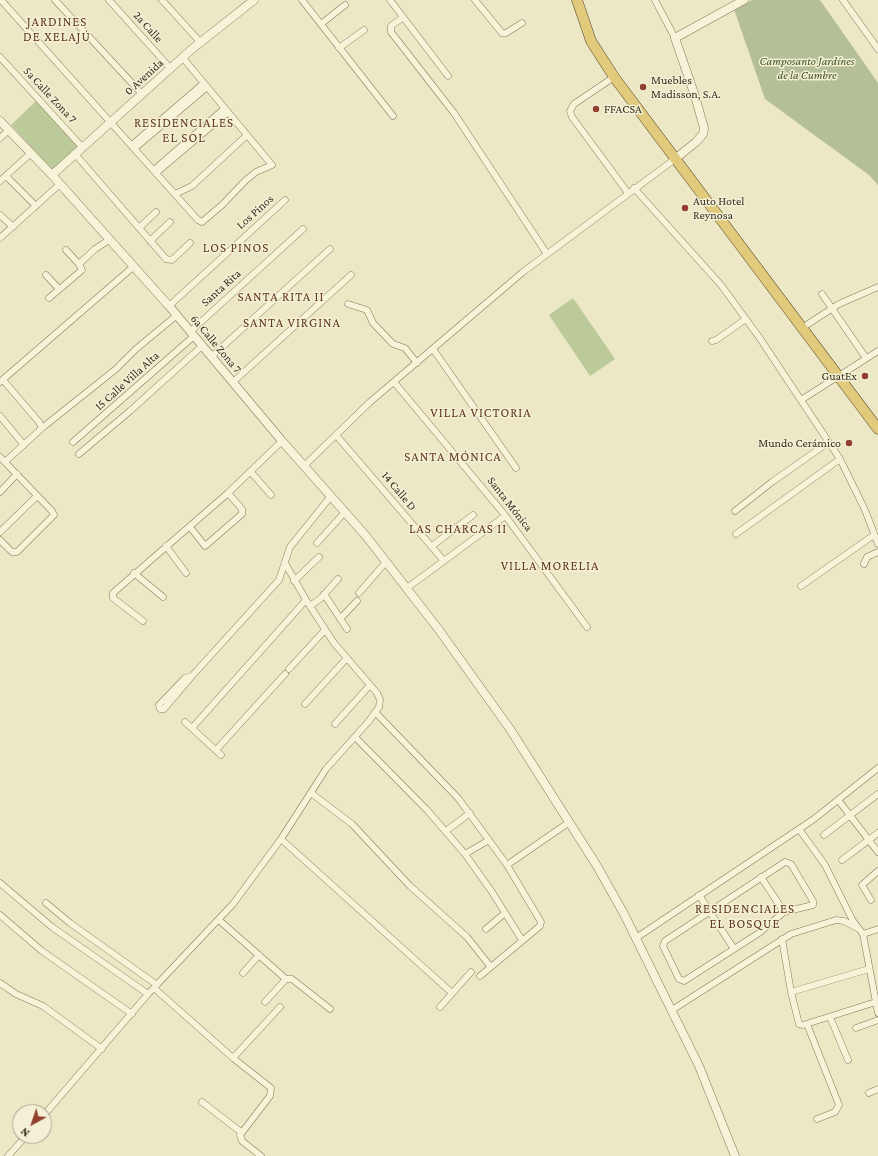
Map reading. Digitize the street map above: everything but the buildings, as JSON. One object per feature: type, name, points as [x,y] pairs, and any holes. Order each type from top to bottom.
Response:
[{"type":"highway","points":[[577,0],[591,40],[614,76],[878,429]]},
{"type":"street","points":[[1,0],[200,222],[222,205],[246,180],[256,172],[272,165],[183,58]]},
{"type":"street","points":[[55,0],[142,94]]},
{"type":"street","name":"2a Calle","points":[[109,0],[171,68]]},
{"type":"street","points":[[162,0],[201,43]]},
{"type":"street","name":"0 Avenida","points":[[52,175],[171,68],[254,0]]},
{"type":"street","points":[[302,0],[393,116]]},
{"type":"street","points":[[390,0],[402,18],[448,76]]},
{"type":"street","points":[[475,0],[502,33],[506,34],[522,23]]},
{"type":"street","points":[[304,466],[394,382],[547,254],[675,159],[696,142],[703,134],[704,128],[695,96],[675,38],[655,0]]},
{"type":"street","points":[[675,38],[744,0]]},
{"type":"street","points":[[843,0],[878,49]]},
{"type":"street","points":[[321,24],[345,5]]},
{"type":"street","points":[[402,18],[391,26],[391,32],[454,113],[547,254]]},
{"type":"street","points":[[340,48],[364,30]]},
{"type":"street","name":"5a Calle Zona 7","points":[[0,57],[83,148]]},
{"type":"street","points":[[614,76],[574,104],[570,111],[572,117],[628,193]]},
{"type":"street","points":[[133,147],[205,85]]},
{"type":"street","points":[[155,172],[226,110]]},
{"type":"street","name":"6a Calle Zona 7","points":[[0,121],[52,175],[177,315],[282,441],[345,512],[407,588],[514,735],[611,890],[699,1066],[735,1156]]},
{"type":"street","points":[[0,138],[9,130]]},
{"type":"street","points":[[175,194],[192,186],[247,135]]},
{"type":"street","points":[[0,181],[31,153]]},
{"type":"street","points":[[75,154],[150,241],[169,260],[173,259],[190,243]]},
{"type":"street","points":[[6,176],[36,206]]},
{"type":"street","points":[[0,238],[60,184]]},
{"type":"street","points":[[634,188],[721,285],[746,319],[840,459],[865,510],[878,544]]},
{"type":"street","name":"Los Pinos","points":[[169,306],[285,200]]},
{"type":"street","points":[[139,228],[156,212]]},
{"type":"street","points":[[0,215],[13,227]]},
{"type":"street","points":[[150,241],[170,222]]},
{"type":"street","name":"Santa Rita","points":[[192,334],[303,229]]},
{"type":"street","points":[[79,264],[94,249],[109,240]]},
{"type":"street","points":[[212,357],[330,249]]},
{"type":"street","points":[[49,298],[81,271],[82,268],[66,250]]},
{"type":"street","points":[[42,428],[39,422],[2,381],[133,267]]},
{"type":"street","points":[[46,275],[59,289]]},
{"type":"street","points":[[233,382],[351,275]]},
{"type":"street","points":[[802,328],[832,308],[878,287]]},
{"type":"street","points":[[822,294],[866,358]]},
{"type":"street","points":[[348,304],[367,310],[373,323],[393,344],[405,348],[417,363]]},
{"type":"street","points":[[6,461],[42,428],[116,369],[136,349],[177,315]]},
{"type":"street","points":[[712,341],[746,319]]},
{"type":"street","name":"15 Calle Villa Alta","points":[[73,442],[115,407],[192,334]]},
{"type":"street","points":[[79,454],[130,412],[202,346]]},
{"type":"street","points":[[433,349],[516,468]]},
{"type":"street","points":[[801,400],[837,375],[878,351]]},
{"type":"street","name":"Santa Mónica","points":[[394,382],[505,516],[587,627]]},
{"type":"street","points":[[0,416],[24,445]]},
{"type":"street","name":"14 Calle D","points":[[336,435],[444,561]]},
{"type":"street","points":[[143,621],[112,595],[116,589],[190,527],[252,472],[282,441]]},
{"type":"street","points":[[735,511],[772,482],[830,442]]},
{"type":"street","points":[[0,457],[6,461],[53,512],[53,518],[17,552],[12,552],[0,540]]},
{"type":"street","points":[[736,534],[840,459]]},
{"type":"street","points":[[252,472],[271,495]]},
{"type":"street","points":[[0,492],[17,474]]},
{"type":"street","points":[[190,527],[205,546],[242,514],[242,508],[228,493]]},
{"type":"street","points":[[0,532],[37,496]]},
{"type":"street","points":[[192,676],[185,678],[159,705],[160,709],[164,709],[279,580],[285,563],[286,552],[331,496]]},
{"type":"street","points":[[317,543],[345,512]]},
{"type":"street","points":[[432,546],[473,515]]},
{"type":"street","points":[[407,588],[505,516]]},
{"type":"street","points":[[801,586],[874,535]]},
{"type":"street","points":[[166,546],[186,573]]},
{"type":"street","points":[[864,564],[867,557],[878,552]]},
{"type":"street","points":[[294,581],[319,557]]},
{"type":"street","points":[[359,593],[386,562]]},
{"type":"street","points":[[52,1106],[148,994],[220,921],[282,839],[330,765],[376,714],[380,700],[370,685],[325,630],[294,581],[285,563]]},
{"type":"street","points":[[134,573],[163,597]]},
{"type":"street","points":[[310,606],[338,580]]},
{"type":"street","points":[[324,594],[347,629]]},
{"type":"street","points":[[192,728],[306,600]]},
{"type":"street","points":[[340,618],[357,601]]},
{"type":"street","points":[[216,750],[325,630]]},
{"type":"street","points":[[305,704],[347,658]]},
{"type":"street","points":[[335,724],[370,685]]},
{"type":"street","points":[[376,714],[449,788],[470,813],[507,865],[541,922],[540,926],[490,966],[480,976]]},
{"type":"street","points":[[185,722],[221,755]]},
{"type":"street","points":[[355,737],[446,831],[465,854],[522,940]]},
{"type":"street","points":[[636,938],[839,801],[878,768]]},
{"type":"street","points":[[311,793],[352,824],[410,886],[467,937],[490,966]]},
{"type":"street","points":[[824,835],[878,794]]},
{"type":"street","points":[[839,801],[878,852]]},
{"type":"street","points":[[446,831],[470,813]]},
{"type":"street","points":[[507,865],[568,822]]},
{"type":"street","points":[[799,829],[825,866],[853,922],[861,931],[868,950],[869,969],[878,1013]]},
{"type":"street","points":[[842,860],[878,833]]},
{"type":"street","points":[[282,839],[452,993]]},
{"type":"street","points":[[465,854],[489,840]]},
{"type":"street","points":[[787,862],[813,901],[813,905],[811,907],[784,912],[759,933],[684,981],[679,979],[663,943],[761,877],[782,863],[787,862]]},
{"type":"street","points":[[871,900],[862,885],[878,871]]},
{"type":"street","points":[[761,877],[784,912]]},
{"type":"street","points":[[0,883],[56,931],[148,994]]},
{"type":"street","points":[[699,895],[734,949]]},
{"type":"street","points":[[46,903],[70,923],[156,986],[233,1058],[264,1081],[272,1090],[270,1096],[241,1132],[240,1137],[242,1141],[261,1156]]},
{"type":"street","points":[[486,929],[505,913]]},
{"type":"street","points":[[0,915],[42,951],[132,1014]]},
{"type":"street","points":[[672,1010],[791,934],[836,920],[844,921],[861,931],[878,929]]},
{"type":"street","points":[[220,921],[286,979],[292,979],[330,1009]]},
{"type":"street","points":[[782,939],[791,992],[798,1022],[801,1025],[876,1002]]},
{"type":"street","points":[[243,973],[259,955]]},
{"type":"street","points":[[791,992],[869,969]]},
{"type":"street","points":[[440,1006],[471,972]]},
{"type":"street","points":[[265,1002],[286,979]]},
{"type":"street","points":[[0,983],[16,994],[43,1006],[102,1049]]},
{"type":"street","points":[[233,1058],[280,1007]]},
{"type":"street","points":[[830,1017],[848,1060]]},
{"type":"street","points":[[856,1028],[878,1020]]},
{"type":"street","points":[[807,1024],[839,1105],[835,1112],[817,1119]]},
{"type":"street","points":[[869,1093],[878,1089]]},
{"type":"street","points":[[202,1102],[241,1132]]},
{"type":"street","points":[[9,1156],[19,1144]]},
{"type":"green space","name":"Camposanto Jardínes de la Cumbre","points":[[752,0],[820,0],[878,83],[878,185],[869,175],[765,99],[734,9]]},
{"type":"green space","points":[[37,100],[80,147],[53,171],[11,125]]},
{"type":"green space","points":[[573,298],[615,359],[590,376],[549,315]]},
{"type":"place","name":"Muebles Madisson, S.A.","points":[[643,87]]},
{"type":"place","name":"FFACSA","points":[[596,109]]},
{"type":"place","name":"Auto Hotel Reynosa","points":[[685,208]]},
{"type":"place","name":"GuatEx","points":[[865,376]]},
{"type":"place","name":"Mundo Cerámico","points":[[849,443]]},
{"type":"district","name":"JARDINES DE XELAJÚ","points":[[57,30]]},
{"type":"district","name":"RESIDENCIALES EL SOL","points":[[184,130]]},
{"type":"district","name":"LOS PINOS","points":[[236,248]]},
{"type":"district","name":"SANTA RITA II","points":[[281,297]]},
{"type":"district","name":"SANTA VIRGINA","points":[[292,323]]},
{"type":"district","name":"VILLA VICTORIA","points":[[481,413]]},
{"type":"district","name":"SANTA MÓNICA","points":[[453,457]]},
{"type":"district","name":"LAS CHARCAS II","points":[[458,529]]},
{"type":"district","name":"VILLA MORELIA","points":[[550,566]]},
{"type":"district","name":"RESIDENCIALES EL BOSQUE","points":[[745,916]]}]
